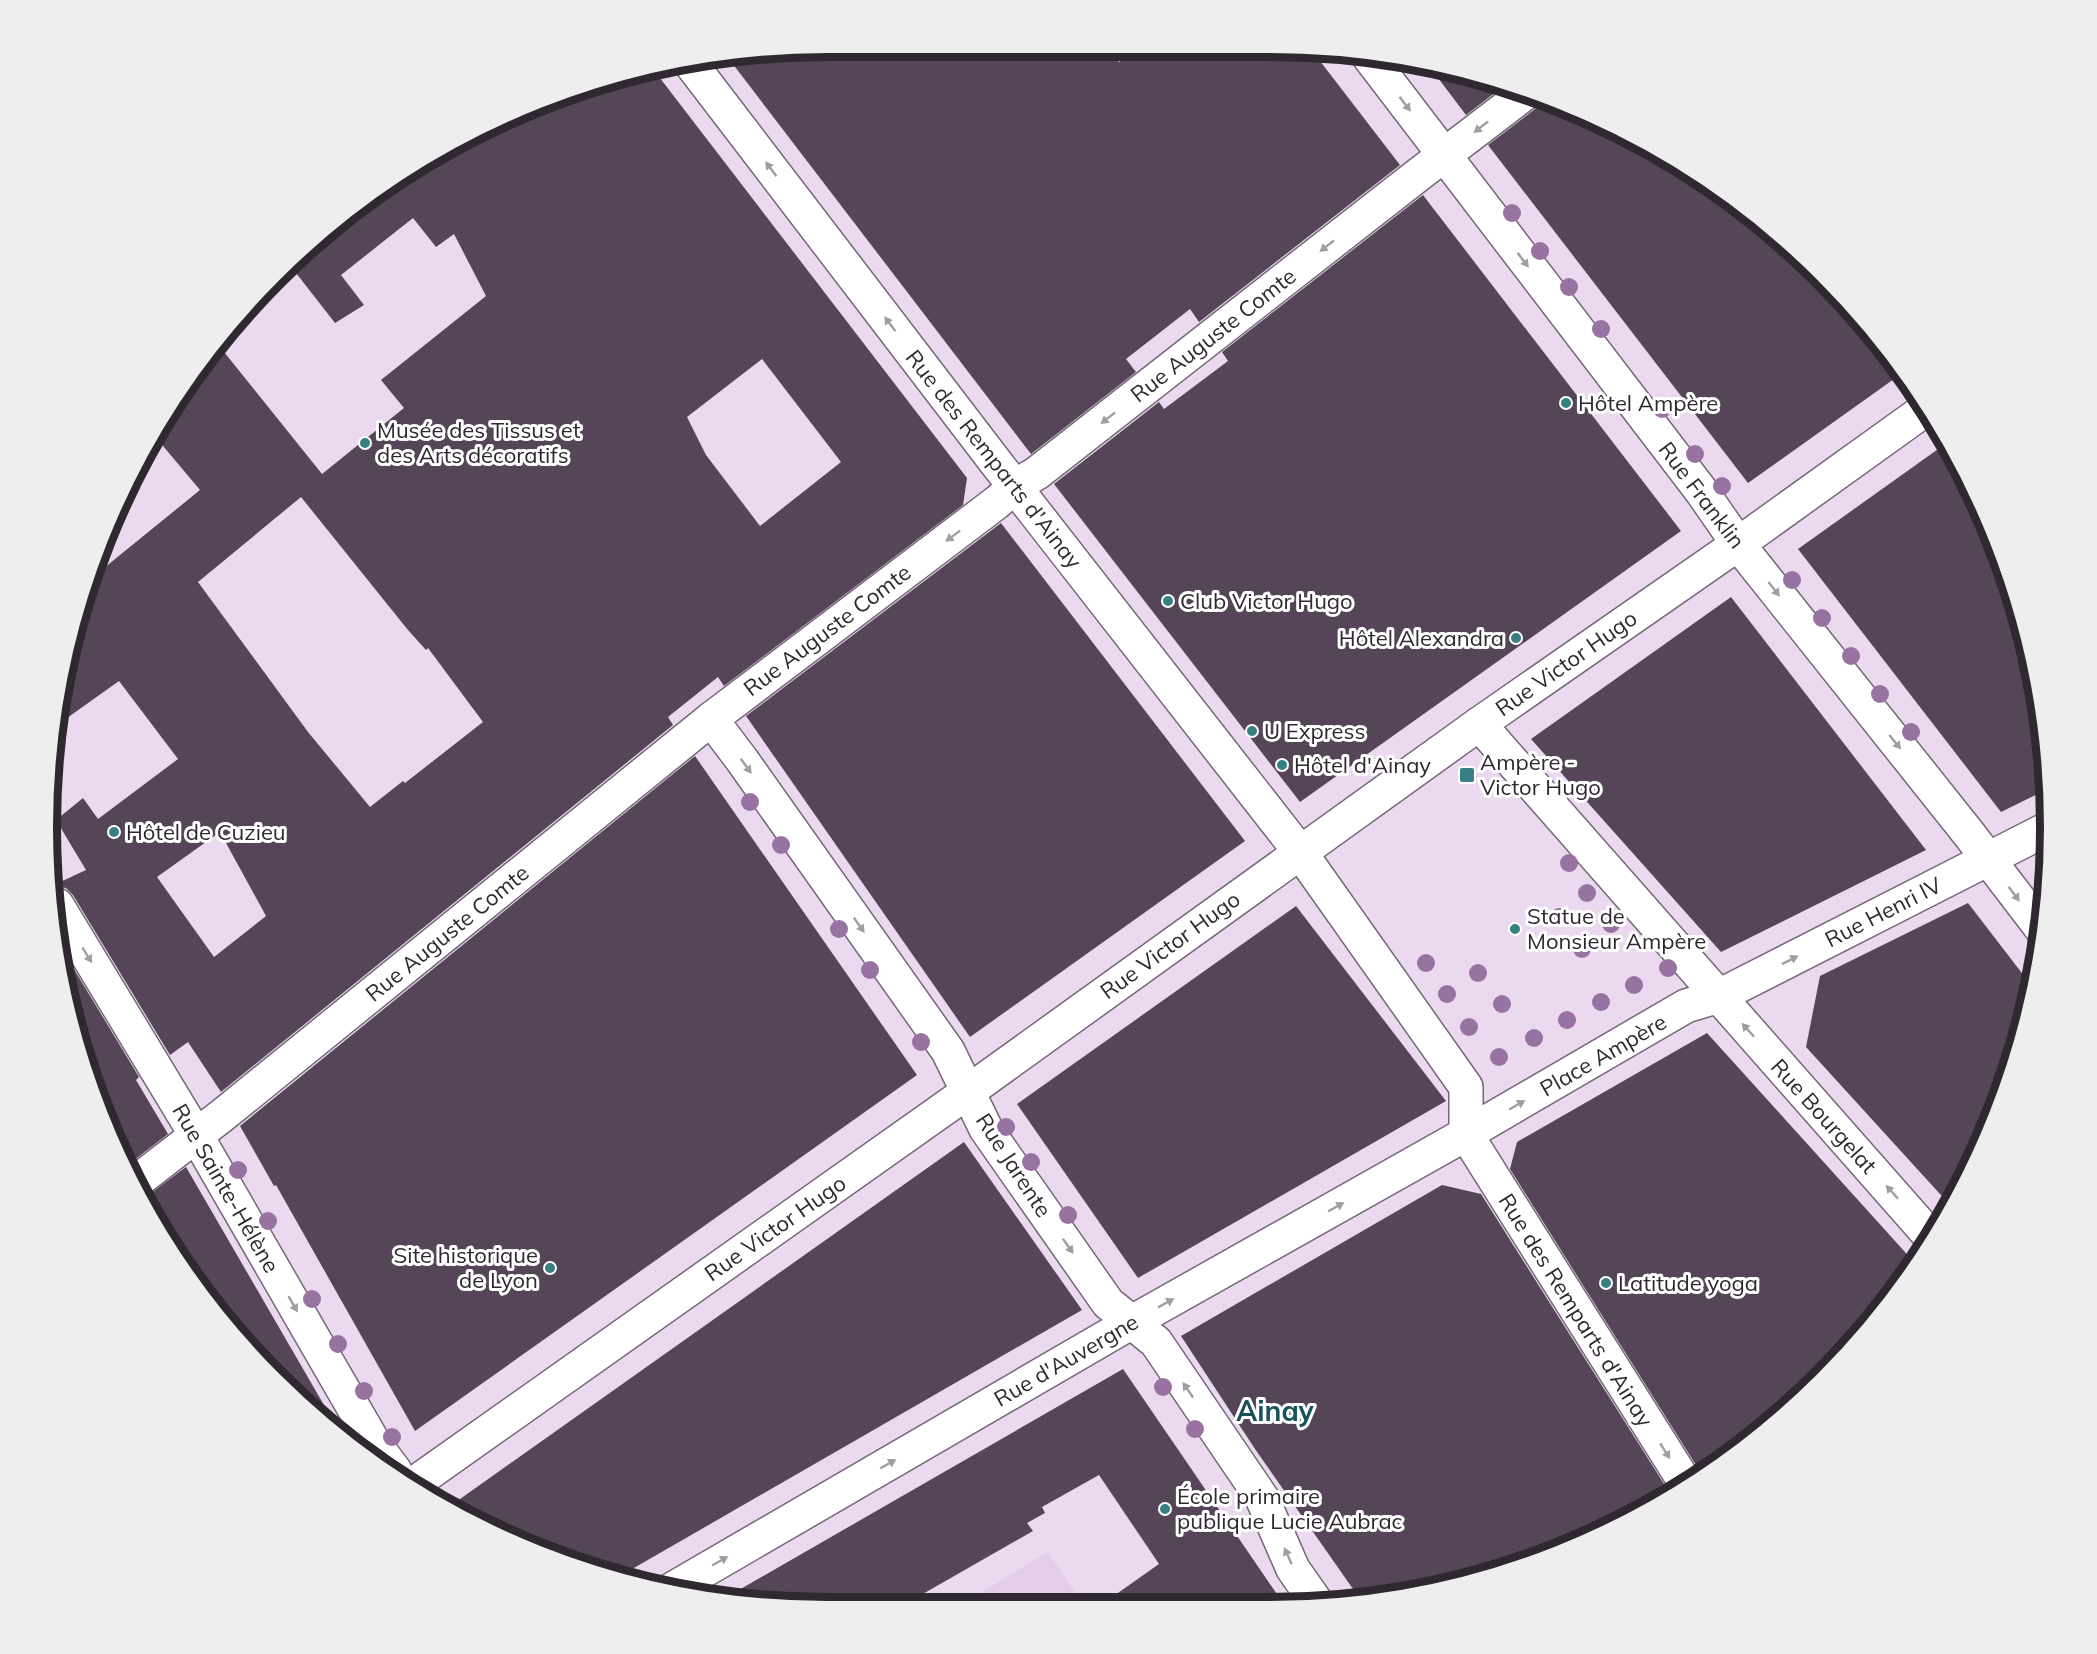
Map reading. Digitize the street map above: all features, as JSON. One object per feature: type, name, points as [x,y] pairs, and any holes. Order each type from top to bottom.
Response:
[{"type":"street","name":"Rue Franklin","points":[[1375,65],[1702,492],[1738,543],[2034,919]]},
{"type":"street","name":"Rue des Remparts d'Ainay","points":[[696,69],[997,464],[1300,852]]},
{"type":"street","name":"Rue Auguste Comte","points":[[141,1178],[711,719],[1016,486],[1037,473],[1518,98]]},
{"type":"street","name":"Rue Victor Hugo","points":[[420,1480],[969,1091],[1479,724],[1919,414]]},
{"type":"street","name":"Rue Jarente","points":[[711,719],[948,1051],[986,1129],[1108,1304],[1156,1342],[1262,1498],[1293,1569],[1312,1595]]},
{"type":"street","points":[[1479,724],[1719,996]]},
{"type":"street","name":"Rue Henri IV","points":[[1719,996],[2040,833]]},
{"type":"street","points":[[1300,852],[1466,1087],[1466,1134]]},
{"type":"street","name":"Rue Sainte-Hélène","points":[[63,914],[196,1135],[374,1443],[384,1456]]},
{"type":"street","name":"Place Ampère","points":[[1466,1134],[1686,1006],[1719,996]]},
{"type":"street","name":"Rue Bourgelat","points":[[1719,996],[1925,1231]]},
{"type":"street","name":"Rue des Remparts d'Ainay","points":[[1466,1134],[1682,1477]]},
{"type":"street","name":"Rue d'Auvergne","points":[[683,1583],[1132,1322],[1466,1134]]},
{"type":"shaded area","points":[[1048,1552],[1078,1597],[974,1597]]},
{"type":"building","points":[[827,57],[1115,57],[1119,62],[1126,57],[1318,59],[1400,165],[1199,322],[1190,309],[1126,359],[1136,372],[1031,454],[732,63]]},
{"type":"building","points":[[658,76],[967,478],[963,505],[724,686],[718,677],[668,717],[673,725],[221,1092],[188,1042],[170,1055],[73,895],[66,888],[60,887],[60,882],[86,870],[57,819],[83,798],[98,819],[178,759],[119,681],[65,719],[83,628],[104,568],[200,490],[160,442],[187,399],[222,350],[322,474],[404,408],[381,380],[486,296],[454,234],[436,247],[413,218],[341,275],[364,305],[335,323],[295,271],[358,216],[442,160],[486,136],[579,98]],"holes":[[[762,359],[841,462],[760,526],[706,455],[687,417]],[[301,497],[408,630],[426,650],[428,648],[483,722],[405,783],[403,781],[370,807],[308,732],[198,582]],[[220,832],[266,916],[214,957],[157,877]]]},
{"type":"building","points":[[1436,76],[1497,91],[1466,115]]},
{"type":"building","points":[[1539,106],[1611,136],[1655,160],[1739,216],[1778,248],[1849,319],[1895,378],[1748,483],[1488,145]]},
{"type":"building","points":[[1423,195],[1681,531],[1300,802],[1054,484],[1159,402],[1164,409],[1228,361],[1222,352]]},
{"type":"building","points":[[1940,448],[1961,486],[1981,532],[2014,628],[2033,726],[2039,794],[2001,812],[1798,549]]},
{"type":"building","points":[[1001,523],[1245,841],[970,1037],[746,716]]},
{"type":"building","points":[[1731,597],[1926,850],[1721,952],[1531,739]]},
{"type":"building","points":[[695,756],[917,1075],[415,1431],[276,1185],[274,1186],[240,1126]]},
{"type":"building","points":[[1968,903],[2025,977],[2014,1026],[1999,1075],[1961,1168],[1944,1199],[1806,1047],[1820,976]]},
{"type":"building","points":[[1296,906],[1446,1101],[1138,1278],[1017,1104]]},
{"type":"building","points":[[70,962],[139,1077],[136,1080],[168,1134],[133,1161],[98,1075],[83,1026]]},
{"type":"building","points":[[1707,1033],[1909,1256],[1849,1335],[1814,1371],[1778,1406],[1739,1438],[1697,1467],[1510,1169],[1517,1142]]},
{"type":"building","points":[[964,1142],[1082,1310],[628,1571],[532,1538],[486,1518],[456,1502]]},
{"type":"building","points":[[186,1167],[327,1413],[248,1335],[216,1296],[187,1255],[150,1194]]},
{"type":"building","points":[[1442,1185],[1481,1194],[1666,1487],[1611,1518],[1518,1556],[1469,1571],[1420,1582],[1355,1592],[1255,1449],[1181,1336]]},
{"type":"building","points":[[1123,1369],[1279,1597],[1112,1597],[1159,1564],[1099,1475],[1042,1507],[1045,1513],[1027,1523],[1033,1531],[918,1597],[827,1597],[737,1591]]},
{"type":"place","name":"Hôtel Ampère","points":[[1566,403]]},
{"type":"place","name":"Musée des Tissus et des Arts décoratifs","points":[[365,443]]},
{"type":"place","name":"Club Victor Hugo","points":[[1168,601]]},
{"type":"place","name":"Hôtel Alexandra","points":[[1516,638]]},
{"type":"place","name":"U Express","points":[[1252,731]]},
{"type":"place","name":"Hôtel d'Ainay","points":[[1282,765]]},
{"type":"place","name":"Ampère - Victor Hugo","points":[[1467,775]]},
{"type":"place","name":"Hôtel de Cuzieu","points":[[114,832]]},
{"type":"place","name":"Statue de Monsieur Ampère","points":[[1515,929]]},
{"type":"place","name":"Site historique de Lyon","points":[[550,1268]]},
{"type":"place","name":"Latitude yoga","points":[[1606,1283]]},
{"type":"place","name":"École primaire publique Lucie Aubrac","points":[[1165,1509]]},
{"type":"district","name":"Ainay","points":[[1275,1410]]}]
